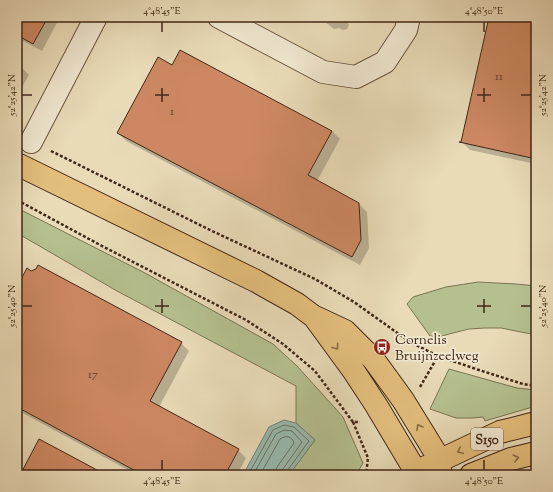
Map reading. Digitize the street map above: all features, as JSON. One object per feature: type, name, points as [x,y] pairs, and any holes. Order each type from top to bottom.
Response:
[{"type":"main road","points":[[17,164],[256,280],[297,304],[313,316],[345,331],[374,360],[403,400],[440,468]]},
{"type":"main road","points":[[313,316],[382,413],[415,474]]},
{"type":"main road","name":"S150","points":[[415,474],[440,468],[500,432],[536,423]]},
{"type":"main road","name":"S150","points":[[471,475],[512,458],[536,453]]},
{"type":"street","points":[[31,142],[96,17]]},
{"type":"street","points":[[219,17],[323,72],[356,77],[385,62],[406,30],[409,17]]},
{"type":"path","points":[[17,200],[102,246],[246,320],[283,344],[315,371],[353,422],[368,458],[366,475]]},
{"type":"path","points":[[403,400],[419,390],[438,356]]},
{"type":"path","points":[[353,422],[367,422],[382,413]]},
{"type":"green space","points":[[17,208],[145,273],[273,344],[297,366],[343,417],[363,463],[356,475],[289,475],[315,440],[296,423],[296,386],[117,291],[17,233]]},
{"type":"green space","points":[[478,282],[536,286],[536,335],[501,328],[485,328],[469,329],[438,337],[430,336],[407,304],[413,297],[446,287]]},
{"type":"green space","points":[[449,369],[517,388],[536,390],[536,406],[485,421],[483,417],[456,418],[430,409]]},
{"type":"water","points":[[284,420],[296,423],[315,440],[289,475],[243,475],[269,427]]},
{"type":"building","points":[[17,17],[48,17],[33,44],[17,35]]},
{"type":"building","points":[[319,17],[338,17],[337,19],[332,20],[328,18],[323,20]]},
{"type":"building","points":[[489,17],[536,17],[536,159],[459,142],[461,142]]},
{"type":"building","points":[[180,50],[332,131],[308,175],[359,203],[361,240],[352,257],[117,133],[158,57],[172,65]]},
{"type":"building","points":[[38,265],[182,342],[150,401],[239,449],[225,475],[143,475],[17,407],[17,287],[27,268],[31,271],[36,269]]},
{"type":"building","points":[[39,439],[84,463],[106,475],[20,475]]},
{"type":"place","name":"Cornelis Bruijnzeelweg","points":[[382,347]]}]
